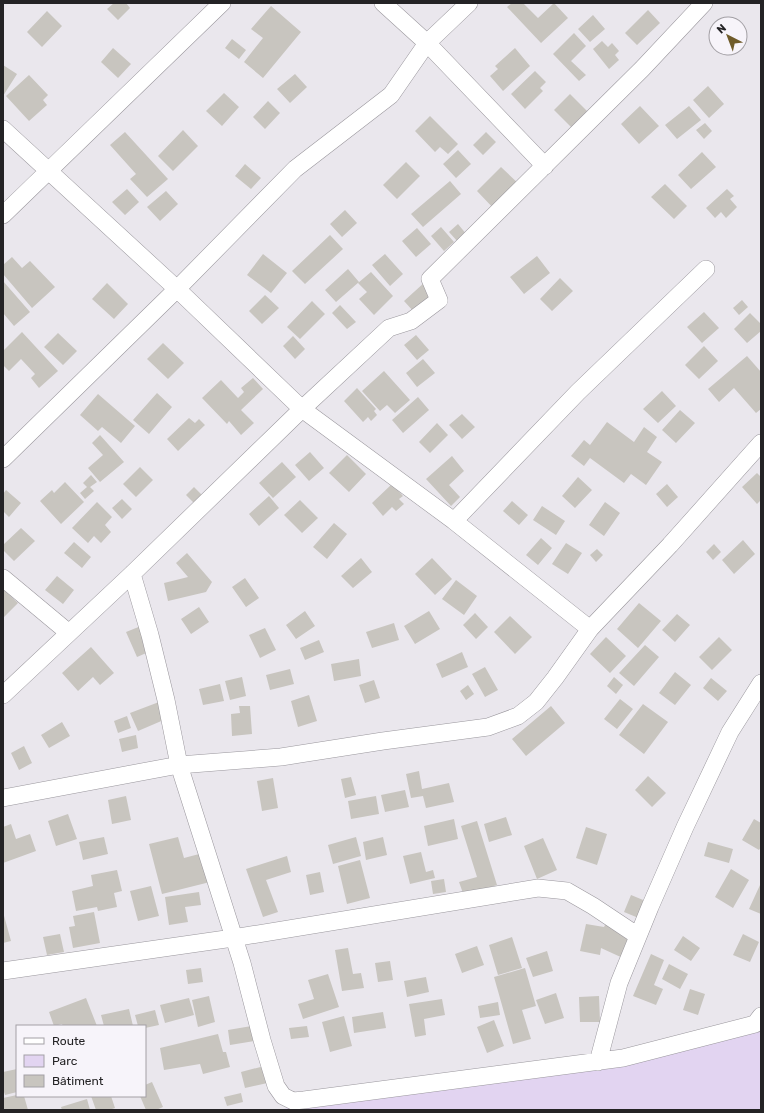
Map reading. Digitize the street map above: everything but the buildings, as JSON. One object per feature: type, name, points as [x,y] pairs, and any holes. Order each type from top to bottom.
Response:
[{"type":"street","points":[[3,215],[222,3]]},
{"type":"street","points":[[383,3],[427,43],[545,166]]},
{"type":"street","points":[[3,459],[177,289],[295,169],[391,95],[427,43],[469,3]]},
{"type":"street","points":[[3,696],[132,574],[302,409],[389,328],[411,322],[439,300],[430,279],[642,69],[704,3]]},
{"type":"street","points":[[3,129],[177,289],[302,409],[454,521],[590,629]]},
{"type":"street","points":[[454,521],[578,392],[706,269]]},
{"type":"street","points":[[3,798],[179,765],[281,757],[383,741],[488,727],[518,716],[536,702],[590,629],[670,545],[761,443]]},
{"type":"street","points":[[132,574],[152,642],[166,700],[179,765],[233,938],[276,1086],[283,1096],[293,1101],[623,1058],[755,1024],[761,1016]]},
{"type":"street","points":[[3,578],[69,633]]},
{"type":"street","points":[[598,1062],[619,983],[638,936],[685,827],[730,732],[761,683]]},
{"type":"street","points":[[3,971],[233,938],[538,888],[567,891],[594,906],[638,936]]},
{"type":"green space","points":[[761,1029],[761,1110],[277,1110],[749,1033]]}]
